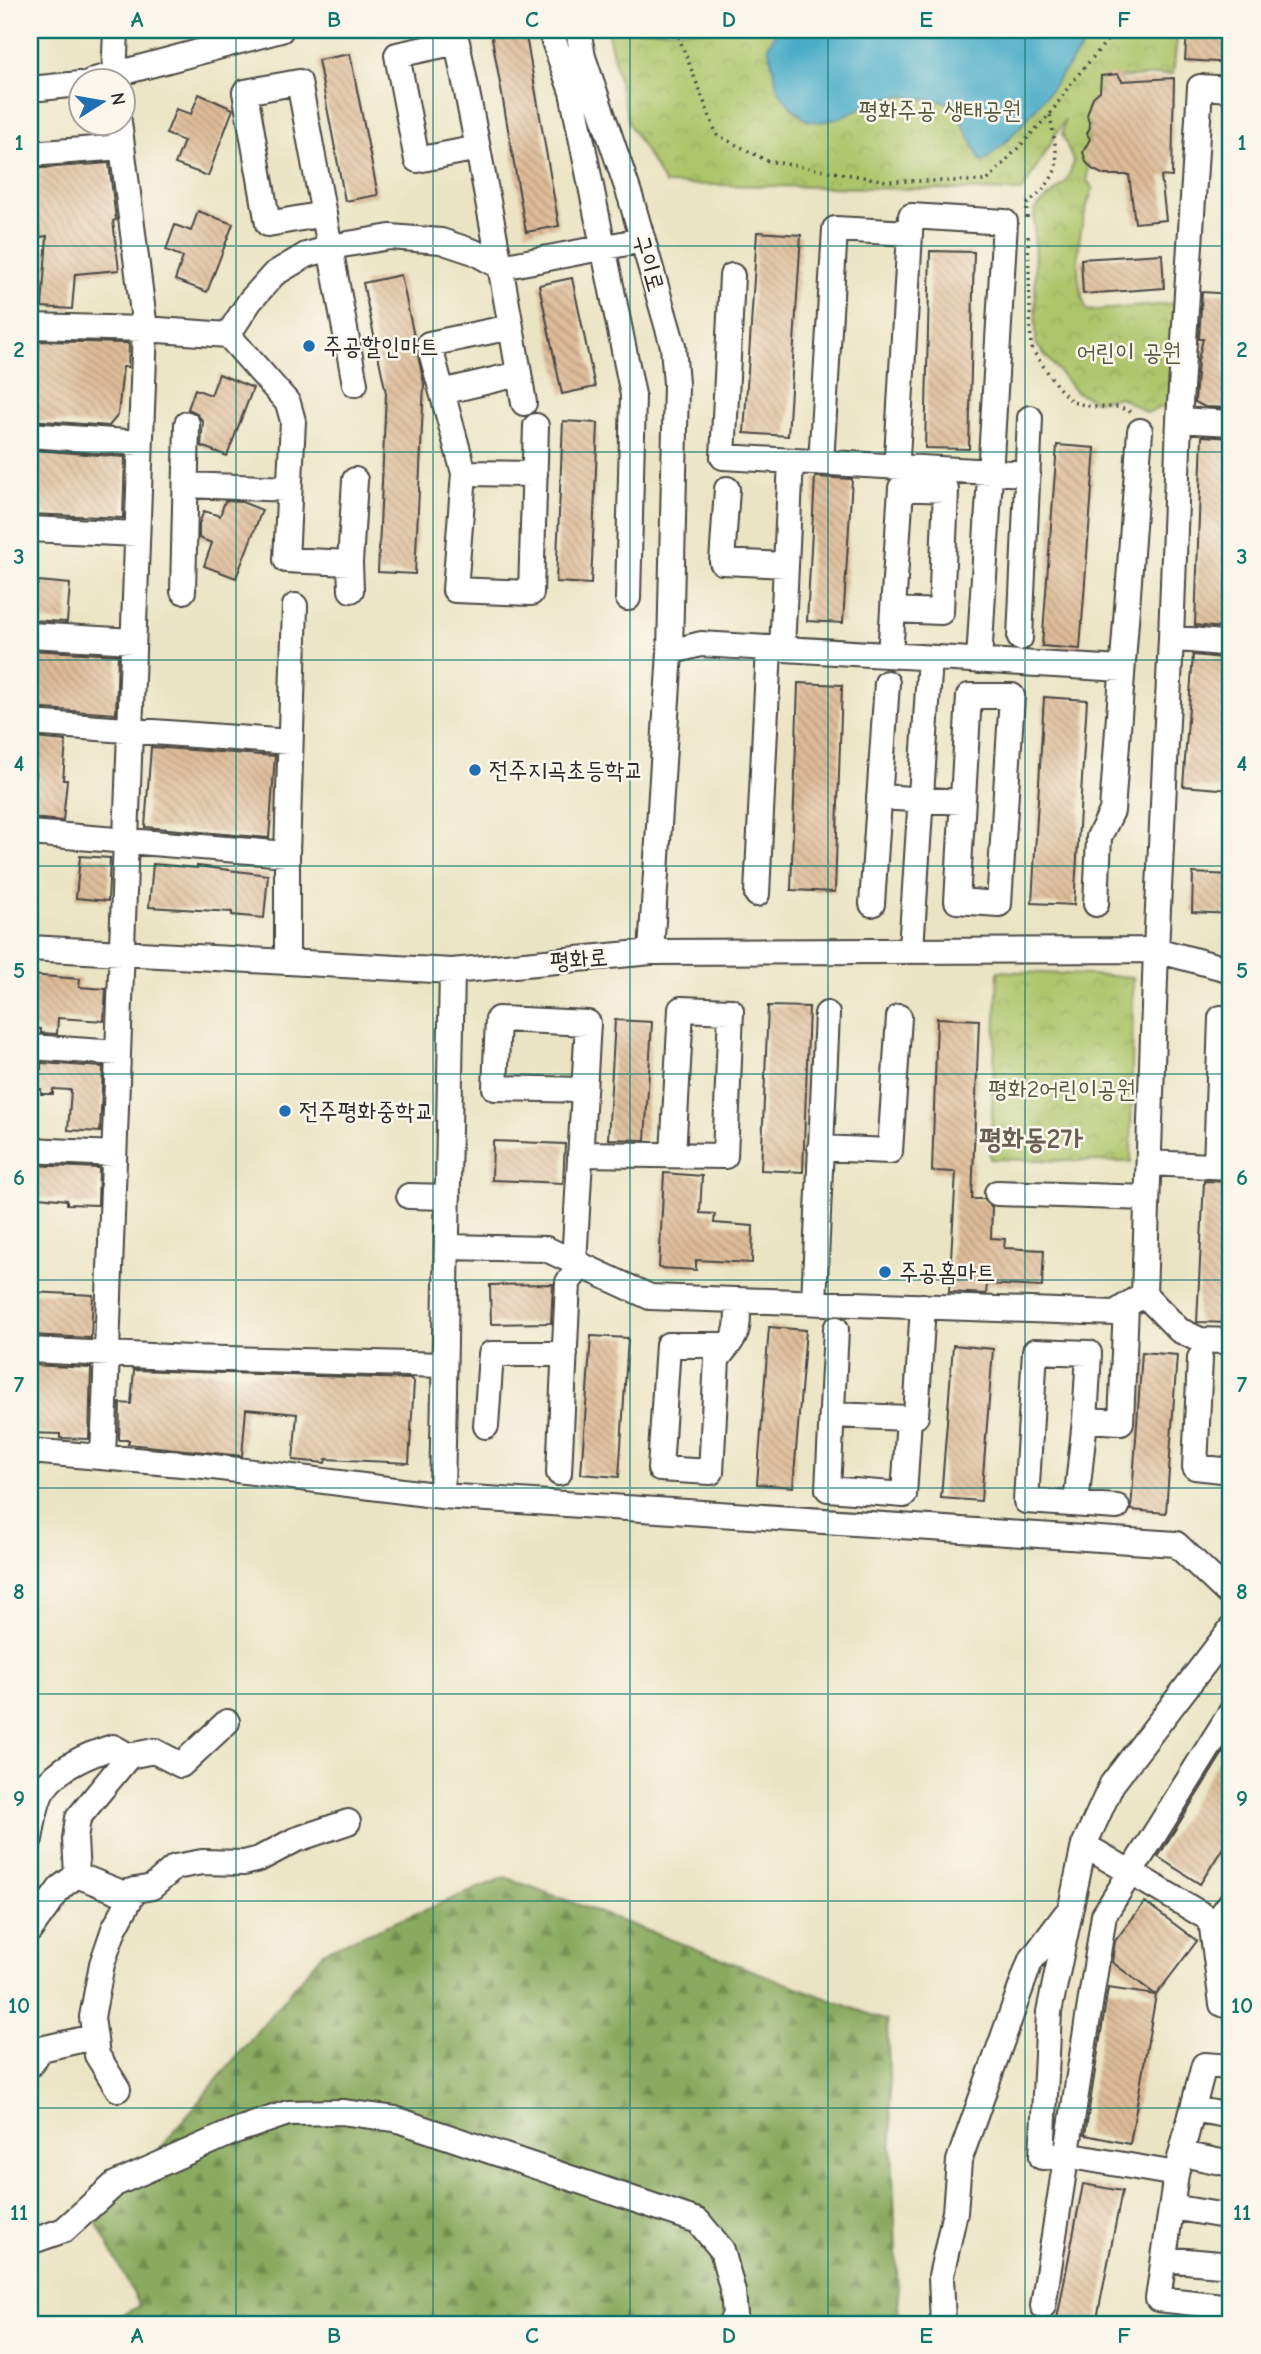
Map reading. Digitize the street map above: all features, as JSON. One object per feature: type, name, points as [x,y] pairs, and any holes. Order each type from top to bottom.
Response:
[{"type":"street","points":[[109,66],[116,30]]},
{"type":"street","points":[[136,71],[281,30]]},
{"type":"street","points":[[550,30],[572,92],[633,395],[628,598]]},
{"type":"street","name":"구이로","points":[[562,30],[583,57]]},
{"type":"street","name":"구이로","points":[[578,30],[583,57],[643,240],[673,346],[676,384],[670,652]]},
{"type":"street","points":[[478,148],[416,160],[397,55],[457,42],[478,148],[501,267],[524,403]]},
{"type":"street","points":[[324,214],[268,224],[245,92],[299,82],[331,248],[355,384]]},
{"type":"street","points":[[30,89],[66,85]]},
{"type":"street","points":[[1086,1420],[1121,1422],[1147,1198],[1179,420],[1200,87],[1231,89]]},
{"type":"street","points":[[103,1457],[145,329],[121,136]]},
{"type":"street","points":[[30,154],[122,147]]},
{"type":"street","points":[[897,457],[911,216],[1004,222],[979,661]]},
{"type":"street","points":[[821,463],[835,229],[910,233]]},
{"type":"street","points":[[228,335],[250,301],[274,274],[306,255],[331,248],[390,237],[441,241],[474,252],[501,267],[643,240]]},
{"type":"street","points":[[732,276],[723,457],[1028,474]]},
{"type":"street","points":[[30,326],[145,329],[228,335],[288,403],[293,421],[286,560],[350,563]]},
{"type":"street","points":[[511,327],[429,344],[464,472],[455,590],[531,593],[536,426]]},
{"type":"street","points":[[442,391],[519,374]]},
{"type":"street","points":[[1020,638],[1030,418]]},
{"type":"street","points":[[1179,420],[1231,423]]},
{"type":"street","points":[[1096,904],[1099,838],[1112,811],[1139,422]]},
{"type":"street","points":[[183,592],[187,424]]},
{"type":"street","points":[[30,435],[140,443]]},
{"type":"street","points":[[758,894],[776,648],[786,565],[791,461]]},
{"type":"street","points":[[464,472],[534,474]]},
{"type":"street","points":[[351,590],[355,480]]},
{"type":"street","points":[[186,485],[289,489]]},
{"type":"street","points":[[890,655],[901,488],[946,490],[941,612],[893,610]]},
{"type":"street","points":[[727,489],[722,562],[786,565]]},
{"type":"street","points":[[30,529],[137,534]]},
{"type":"street","points":[[287,962],[287,854],[295,606]]},
{"type":"street","points":[[30,635],[133,641]]},
{"type":"street","points":[[1171,638],[1231,644]]},
{"type":"street","points":[[651,952],[670,652],[701,644],[1122,669]]},
{"type":"street","points":[[911,949],[930,658]]},
{"type":"street","points":[[872,904],[887,683]]},
{"type":"street","points":[[969,696],[1012,696],[999,904],[957,901],[962,802],[969,696]]},
{"type":"street","points":[[30,723],[290,742]]},
{"type":"street","points":[[879,797],[962,802]]},
{"type":"street","points":[[30,833],[287,854]]},
{"type":"street","name":"평화로","points":[[30,948],[452,971],[651,952],[1156,950],[1231,970]]},
{"type":"street","points":[[442,1496],[452,971]]},
{"type":"street","points":[[580,1154],[725,1156],[731,1011],[681,1009],[673,1155]]},
{"type":"street","points":[[814,1302],[827,1014]]},
{"type":"street","points":[[820,1148],[890,1151],[898,1017]]},
{"type":"street","points":[[559,1473],[568,1282],[578,1264],[580,1154],[584,1090],[588,1023],[498,1018],[495,1088],[584,1090]]},
{"type":"street","points":[[1149,1163],[1224,1167],[1221,1018]]},
{"type":"street","points":[[30,1047],[118,1053]]},
{"type":"street","points":[[30,1150],[114,1154]]},
{"type":"street","points":[[997,1193],[1147,1198]]},
{"type":"street","points":[[409,1196],[448,1197]]},
{"type":"street","points":[[447,1247],[546,1249],[650,1297],[1115,1313],[1135,1300]]},
{"type":"street","points":[[728,1345],[668,1345],[660,1469],[711,1472],[717,1359],[738,1333],[738,1300]]},
{"type":"street","points":[[1135,1300],[1179,1330],[1200,1340],[1231,1340]]},
{"type":"street","points":[[832,1415],[916,1416],[923,1306]]},
{"type":"street","points":[[836,1329],[828,1489],[904,1495],[909,1418]]},
{"type":"street","points":[[30,1350],[444,1365]]},
{"type":"street","points":[[1076,1504],[1086,1420],[1089,1353],[1035,1351],[1026,1501],[1117,1507]]},
{"type":"street","points":[[486,1426],[491,1354],[565,1354]]},
{"type":"street","points":[[1200,1358],[1195,1467],[1231,1471]]},
{"type":"street","points":[[30,1451],[205,1466],[442,1496],[1176,1544],[1231,1596]]},
{"type":"street","points":[[1043,2306],[1054,2156],[1049,2012],[1084,1844],[1112,1784],[1231,1629]]},
{"type":"street","points":[[1054,2156],[1104,1915],[1231,1712]]},
{"type":"street","points":[[77,1875],[75,1839],[78,1818],[129,1756],[154,1751],[181,1765],[227,1723]]},
{"type":"street","points":[[30,1839],[43,1791],[57,1776],[84,1756],[113,1747],[129,1756]]},
{"type":"street","points":[[77,1875],[122,1893],[135,1891],[152,1887],[175,1867],[202,1862],[244,1863],[259,1859],[295,1840],[348,1822]]},
{"type":"street","points":[[1084,1844],[1210,1920],[1222,2004],[1231,2007]]},
{"type":"street","points":[[30,1930],[61,1887],[77,1875]]},
{"type":"street","points":[[118,2089],[97,2055],[93,2037],[93,2005],[102,1964],[114,1929],[135,1891]]},
{"type":"street","points":[[1212,1928],[1231,1902]]},
{"type":"street","points":[[943,2324],[941,2276],[955,2212],[959,2161],[1030,1962],[1071,1908]]},
{"type":"street","points":[[30,2065],[41,2049],[93,2037]]},
{"type":"street","points":[[1231,2067],[1204,2064],[1179,2164],[1158,2299],[1231,2307],[1231,2304]]},
{"type":"street","points":[[1193,2109],[1231,2116]]},
{"type":"street","points":[[30,2242],[64,2230],[115,2184],[235,2131],[288,2113],[342,2112],[395,2119],[698,2221],[722,2250],[733,2292],[734,2315],[730,2324]]},
{"type":"street","points":[[1054,2156],[1179,2164],[1231,2164]]},
{"type":"street","points":[[1172,2207],[1231,2217]]},
{"type":"street","points":[[1164,2259],[1231,2265]]},
{"type":"path","points":[[676,30],[717,135],[768,161],[887,181],[987,181],[1050,114],[1072,82],[1116,30]]},
{"type":"path","points":[[1050,114],[1058,167],[1045,189],[1027,204],[1031,348],[1057,386],[1072,402],[1093,407],[1119,407],[1139,422]]},
{"type":"green space","name":"평화주공 생태공원","points":[[607,30],[1178,30],[1173,74],[1107,79],[1090,107],[1087,180],[1093,189],[1083,219],[1078,250],[1079,281],[1087,311],[1178,303],[1172,403],[1147,413],[1120,397],[1095,401],[1076,392],[1036,344],[1034,210],[1066,182],[1074,162],[1062,134],[1065,119],[1022,191],[665,184],[629,124]]},
{"type":"green space","name":"평화2어린이공원","points":[[998,971],[1133,977],[1131,1162],[990,1159]]},
{"type":"green space","points":[[505,1877],[887,2021],[899,2324],[103,2324],[140,2306],[97,2224],[324,1951]]},
{"type":"water","points":[[777,30],[1095,30],[1029,117],[982,163],[955,109],[946,102],[904,96],[881,99],[840,118],[821,122],[808,121],[791,107],[778,90],[768,46]]},
{"type":"building","points":[[525,30],[559,226],[526,232],[491,32]]},
{"type":"building","points":[[1187,30],[1231,30],[1231,63],[1185,60]]},
{"type":"building","points":[[350,54],[378,195],[345,201],[318,60]]},
{"type":"building","points":[[1118,74],[1122,81],[1174,78],[1172,177],[1161,176],[1166,220],[1135,223],[1129,175],[1104,175],[1092,169],[1086,162],[1083,152],[1090,139],[1087,134],[1090,127],[1087,115],[1093,97],[1100,91],[1101,76]]},
{"type":"building","points":[[199,94],[233,109],[208,176],[175,164],[184,141],[166,134],[176,109],[191,114]]},
{"type":"building","points":[[109,163],[119,270],[75,274],[72,309],[42,307],[47,236],[40,237],[30,169]]},
{"type":"building","points":[[198,211],[233,224],[207,292],[175,280],[183,257],[166,250],[175,225],[191,231]]},
{"type":"building","points":[[757,232],[801,235],[788,436],[744,433]]},
{"type":"building","points":[[930,251],[974,252],[969,449],[925,448]]},
{"type":"building","points":[[1162,254],[1164,288],[1083,294],[1081,259]]},
{"type":"building","points":[[401,275],[424,384],[415,574],[378,572],[386,393],[363,283]]},
{"type":"building","points":[[572,278],[595,387],[562,394],[539,285]]},
{"type":"building","points":[[1202,292],[1231,294],[1231,323],[1226,322],[1224,374],[1231,375],[1231,408],[1205,407],[1195,402],[1198,360],[1203,339],[1199,339]]},
{"type":"building","points":[[39,341],[129,345],[128,367],[123,367],[118,415],[109,426],[30,420],[30,382],[37,383]]},
{"type":"building","points":[[219,374],[253,388],[227,456],[201,446],[203,421],[188,409],[195,389],[211,395]]},
{"type":"building","points":[[563,421],[598,423],[591,584],[556,582]]},
{"type":"building","points":[[1202,436],[1231,438],[1227,524],[1231,524],[1231,629],[1195,625]]},
{"type":"building","points":[[1057,445],[1095,448],[1080,649],[1042,646]]},
{"type":"building","points":[[35,450],[125,457],[123,518],[30,514],[30,478],[34,478]]},
{"type":"building","points":[[815,477],[852,479],[843,623],[807,621]]},
{"type":"building","points":[[225,501],[242,502],[262,510],[236,578],[204,566],[212,543],[199,538],[199,524],[204,511],[220,516]]},
{"type":"building","points":[[38,581],[70,584],[67,622],[30,620],[30,583],[38,584]]},
{"type":"building","points":[[30,650],[118,655],[116,714],[30,708]]},
{"type":"building","points":[[1193,655],[1231,659],[1231,790],[1183,786]]},
{"type":"building","points":[[798,683],[842,685],[835,892],[791,890]]},
{"type":"building","points":[[1044,697],[1087,700],[1074,905],[1032,903]]},
{"type":"building","points":[[34,738],[66,741],[63,780],[67,780],[63,821],[31,818],[36,772],[31,772]]},
{"type":"building","points":[[151,747],[275,756],[269,838],[145,827]]},
{"type":"building","points":[[80,856],[110,858],[108,901],[76,898]]},
{"type":"building","points":[[153,864],[197,866],[268,875],[264,918],[232,915],[232,912],[149,907]]},
{"type":"building","points":[[1193,873],[1231,875],[1231,914],[1192,912]]},
{"type":"building","points":[[30,975],[80,979],[79,987],[106,989],[104,1021],[58,1018],[57,1034],[41,1033],[41,1029],[30,1028]]},
{"type":"building","points":[[768,1006],[809,1007],[803,1172],[761,1170]]},
{"type":"building","points":[[937,1018],[979,1020],[972,1199],[984,1199],[992,1207],[991,1238],[1005,1239],[1004,1248],[1044,1250],[1042,1287],[987,1284],[986,1294],[949,1292],[956,1172],[932,1171]]},
{"type":"building","points":[[615,1020],[652,1022],[645,1140],[608,1139]]},
{"type":"building","points":[[41,1063],[103,1067],[100,1132],[68,1130],[71,1090],[53,1089],[53,1094],[41,1094],[41,1089],[30,1089],[30,1069],[41,1069]]},
{"type":"building","points":[[493,1141],[565,1144],[563,1183],[492,1180]]},
{"type":"building","points":[[30,1165],[99,1168],[98,1205],[67,1204],[67,1200],[30,1196]]},
{"type":"building","points":[[664,1173],[702,1176],[700,1213],[715,1214],[714,1223],[753,1226],[752,1263],[696,1260],[696,1270],[659,1268]]},
{"type":"building","points":[[1204,1181],[1231,1182],[1231,1323],[1197,1322]]},
{"type":"building","points":[[553,1284],[551,1323],[491,1324],[490,1285]]},
{"type":"building","points":[[30,1292],[93,1295],[91,1338],[30,1335]]},
{"type":"building","points":[[769,1327],[806,1330],[793,1487],[757,1484]]},
{"type":"building","points":[[591,1336],[628,1338],[619,1477],[581,1474]]},
{"type":"building","points":[[953,1345],[993,1349],[981,1501],[941,1498]]},
{"type":"building","points":[[1142,1352],[1177,1355],[1166,1513],[1131,1510]]},
{"type":"building","points":[[30,1365],[91,1368],[89,1439],[30,1433]]},
{"type":"building","points":[[134,1370],[411,1379],[414,1382],[409,1463],[326,1459],[325,1463],[293,1460],[297,1414],[246,1409],[242,1456],[128,1444],[129,1440],[119,1440],[120,1403],[131,1404]]},
{"type":"building","points":[[1231,1740],[1231,1835],[1200,1884],[1158,1857]]},
{"type":"building","points":[[1145,1902],[1197,1941],[1156,1995],[1112,1962],[1115,1941]]},
{"type":"building","points":[[1108,1988],[1156,1995],[1130,2144],[1085,2135]]},
{"type":"building","points":[[1083,2184],[1122,2191],[1096,2324],[1057,2319]]},
{"type":"place","name":"주공할인마트","points":[[309,346]]},
{"type":"place","name":"전주지곡초등학교","points":[[475,770]]},
{"type":"place","name":"전주평화중학교","points":[[285,1111]]},
{"type":"place","name":"주공홈마트","points":[[885,1272]]},
{"type":"district","name":"평화동2가","points":[[1031,1139]]},
{"type":"park label","name":"어린이 공원","points":[[1129,352]]}]
